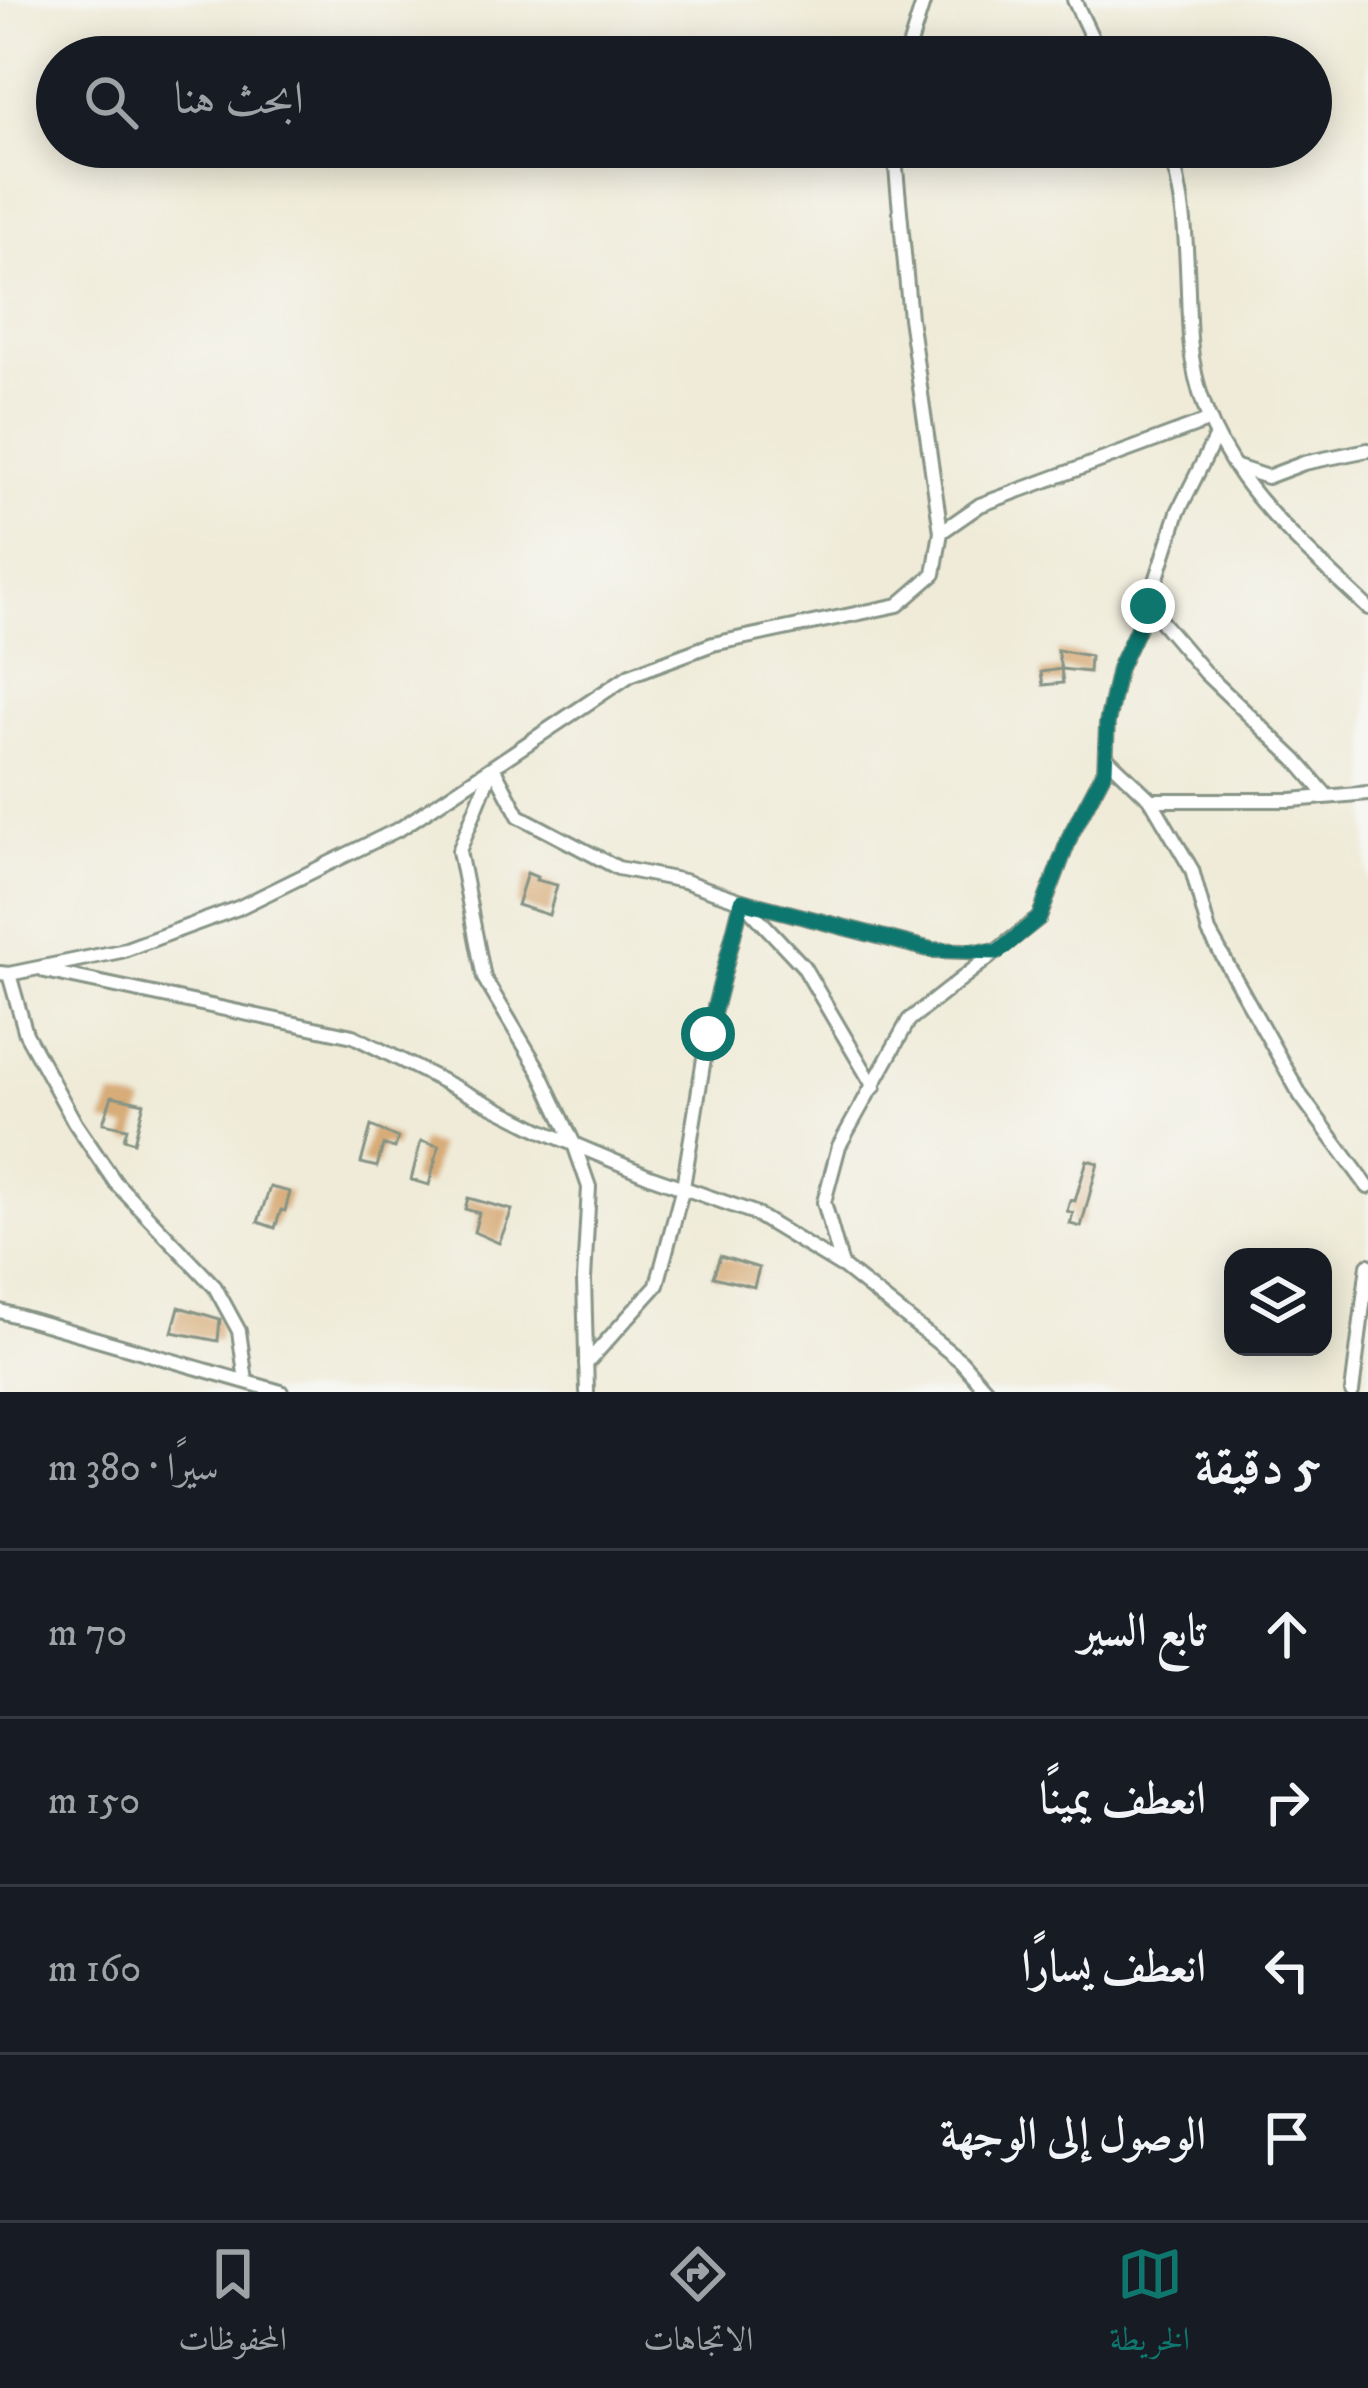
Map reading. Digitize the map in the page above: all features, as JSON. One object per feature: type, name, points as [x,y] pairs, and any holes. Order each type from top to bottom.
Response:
[{"type":"street","points":[[913,36],[924,0]]},
{"type":"street","points":[[1074,0],[1091,36]]},
{"type":"street","points":[[246,1381],[239,1331],[215,1287],[115,1182],[75,1123],[26,1034],[4,974],[121,951],[238,908],[401,828],[630,675],[713,644],[898,605],[934,574],[941,532],[910,318],[896,168]]},
{"type":"street","points":[[1172,168],[1183,225],[1192,352],[1215,438],[1257,500],[1368,608]]},
{"type":"street","points":[[941,532],[980,506],[1210,420]]},
{"type":"street","points":[[842,1266],[824,1202],[839,1146],[909,1020],[1039,918],[1071,834],[1105,770],[1107,723],[1119,668],[1148,606],[1178,512],[1215,438]]},
{"type":"street","points":[[1234,466],[1267,477],[1304,463],[1368,450]]},
{"type":"street","points":[[1148,606],[1205,673],[1327,796]]},
{"type":"street","points":[[1106,758],[1151,800],[1192,870],[1209,932],[1301,1096],[1368,1187]]},
{"type":"street","points":[[493,766],[519,816],[618,868],[684,880],[742,901],[932,950],[998,952]]},
{"type":"street","points":[[493,766],[459,850],[484,978],[539,1070],[589,1187],[584,1280],[587,1392]]},
{"type":"street","points":[[1151,800],[1199,803],[1368,793]]},
{"type":"street","points":[[742,901],[803,966],[874,1087]]},
{"type":"street","points":[[586,1364],[656,1286],[682,1187],[708,1034],[742,901]]},
{"type":"street","points":[[37,969],[353,1036],[574,1144],[752,1211],[842,1266],[961,1361],[988,1392]]},
{"type":"street","points":[[1352,1390],[1368,1265]]},
{"type":"street","points":[[0,1311],[280,1392]]},
{"type":"street","points":[[1352,1390],[1368,1383]]},
{"type":"building","points":[[1057,650],[1090,656],[1089,672],[1061,669]]},
{"type":"building","points":[[1061,669],[1063,683],[1043,685],[1041,672]]},
{"type":"building","points":[[527,873],[557,885],[549,915],[517,905]]},
{"type":"building","points":[[112,1096],[144,1103],[134,1142],[124,1139],[127,1128],[103,1123]]},
{"type":"building","points":[[371,1126],[398,1138],[395,1148],[383,1145],[377,1167],[361,1163]]},
{"type":"building","points":[[421,1141],[439,1146],[429,1185],[411,1180]]},
{"type":"building","points":[[1087,1160],[1098,1163],[1081,1227],[1070,1224],[1073,1213],[1067,1211],[1070,1200],[1075,1201]]},
{"type":"building","points":[[270,1187],[290,1192],[275,1228],[258,1222]]},
{"type":"building","points":[[468,1198],[512,1210],[499,1243],[474,1232],[479,1213],[465,1209]]},
{"type":"building","points":[[720,1256],[759,1268],[754,1287],[713,1277]]},
{"type":"building","points":[[179,1307],[220,1319],[218,1341],[172,1332]]},
{"type":"route","points":[[708,1034],[742,901],[932,950],[998,952],[1039,918],[1071,834],[1105,770],[1107,723],[1119,668],[1148,606]]}]
